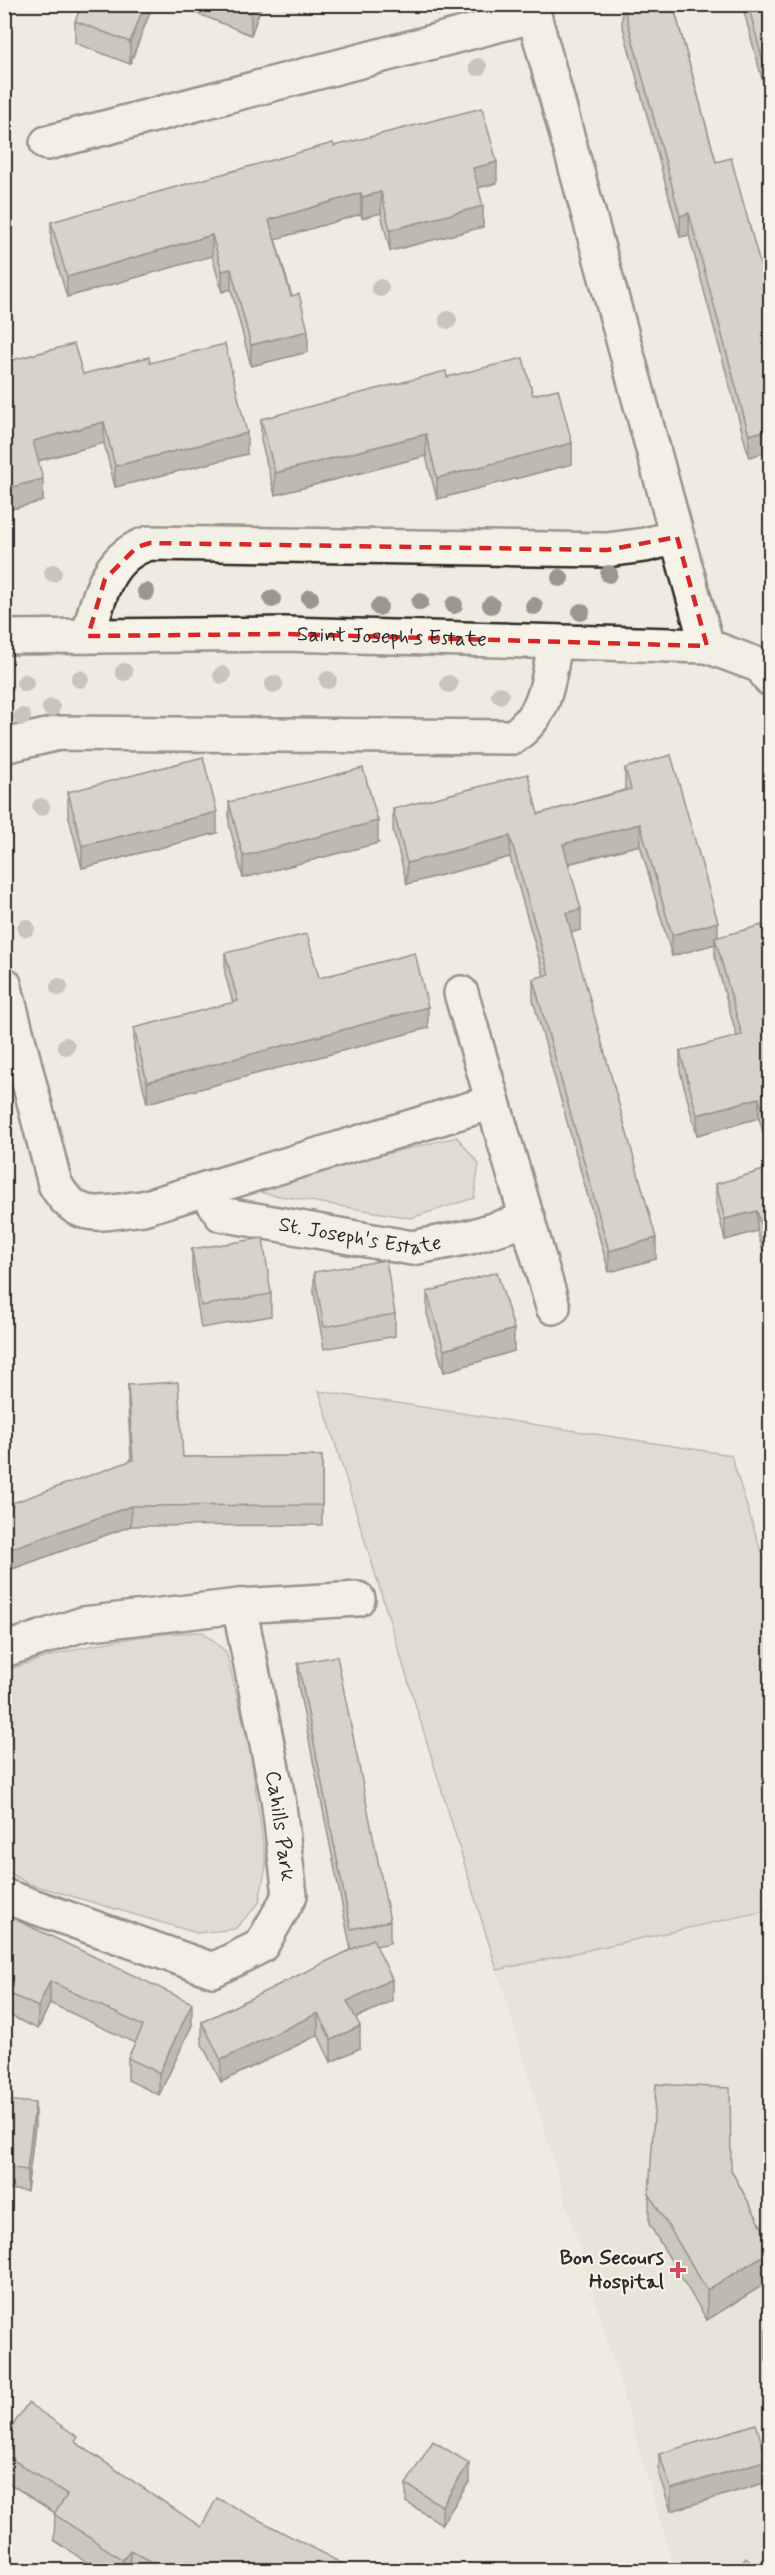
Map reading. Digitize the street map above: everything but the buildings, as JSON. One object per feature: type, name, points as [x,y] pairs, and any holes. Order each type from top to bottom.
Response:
[{"type":"street","points":[[47,144],[532,10],[707,646]]},
{"type":"street","points":[[88,636],[105,579],[137,547],[150,543],[607,550],[645,545],[677,537]]},
{"type":"street","name":"Saint Joseph's Estate","points":[[4,637],[285,634],[707,646],[767,668]]},
{"type":"street","points":[[4,746],[59,734],[513,736],[531,724],[542,699],[555,642]]},
{"type":"street","points":[[4,984],[55,1184],[66,1203],[88,1214],[143,1208],[493,1102]]},
{"type":"street","points":[[461,993],[553,1307]]},
{"type":"street","name":"St. Joseph's Estate","points":[[205,1189],[221,1214],[411,1248],[470,1237],[528,1219]]},
{"type":"street","points":[[4,1650],[83,1624],[239,1605],[358,1599]]},
{"type":"street","name":"Cahills Park","points":[[4,1896],[213,1970],[261,1946],[290,1895],[278,1798],[239,1605]]},
{"type":"highlighted area","points":[[677,537],[707,646],[285,634],[88,636],[105,579],[137,547],[150,543],[607,550]]},
{"type":"shaded area","points":[[429,5],[473,5],[438,15]]},
{"type":"shaded area","points":[[457,1137],[479,1164],[474,1198],[411,1218],[262,1193],[269,1181]]},
{"type":"shaded area","points":[[319,1391],[731,1455],[759,1545],[770,1571],[770,1910],[497,1970]]},
{"type":"shaded area","points":[[203,1632],[226,1652],[250,1749],[266,1865],[259,1903],[235,1929],[197,1933],[27,1883],[5,1870],[5,1671],[53,1655],[102,1643],[152,1635]]},
{"type":"shaded area","name":"Bon Secours Hospital","points":[[770,1910],[770,2570],[675,2570],[497,1970]]},
{"type":"place","name":"Bon Secours Hospital","points":[[678,2270]]}]
